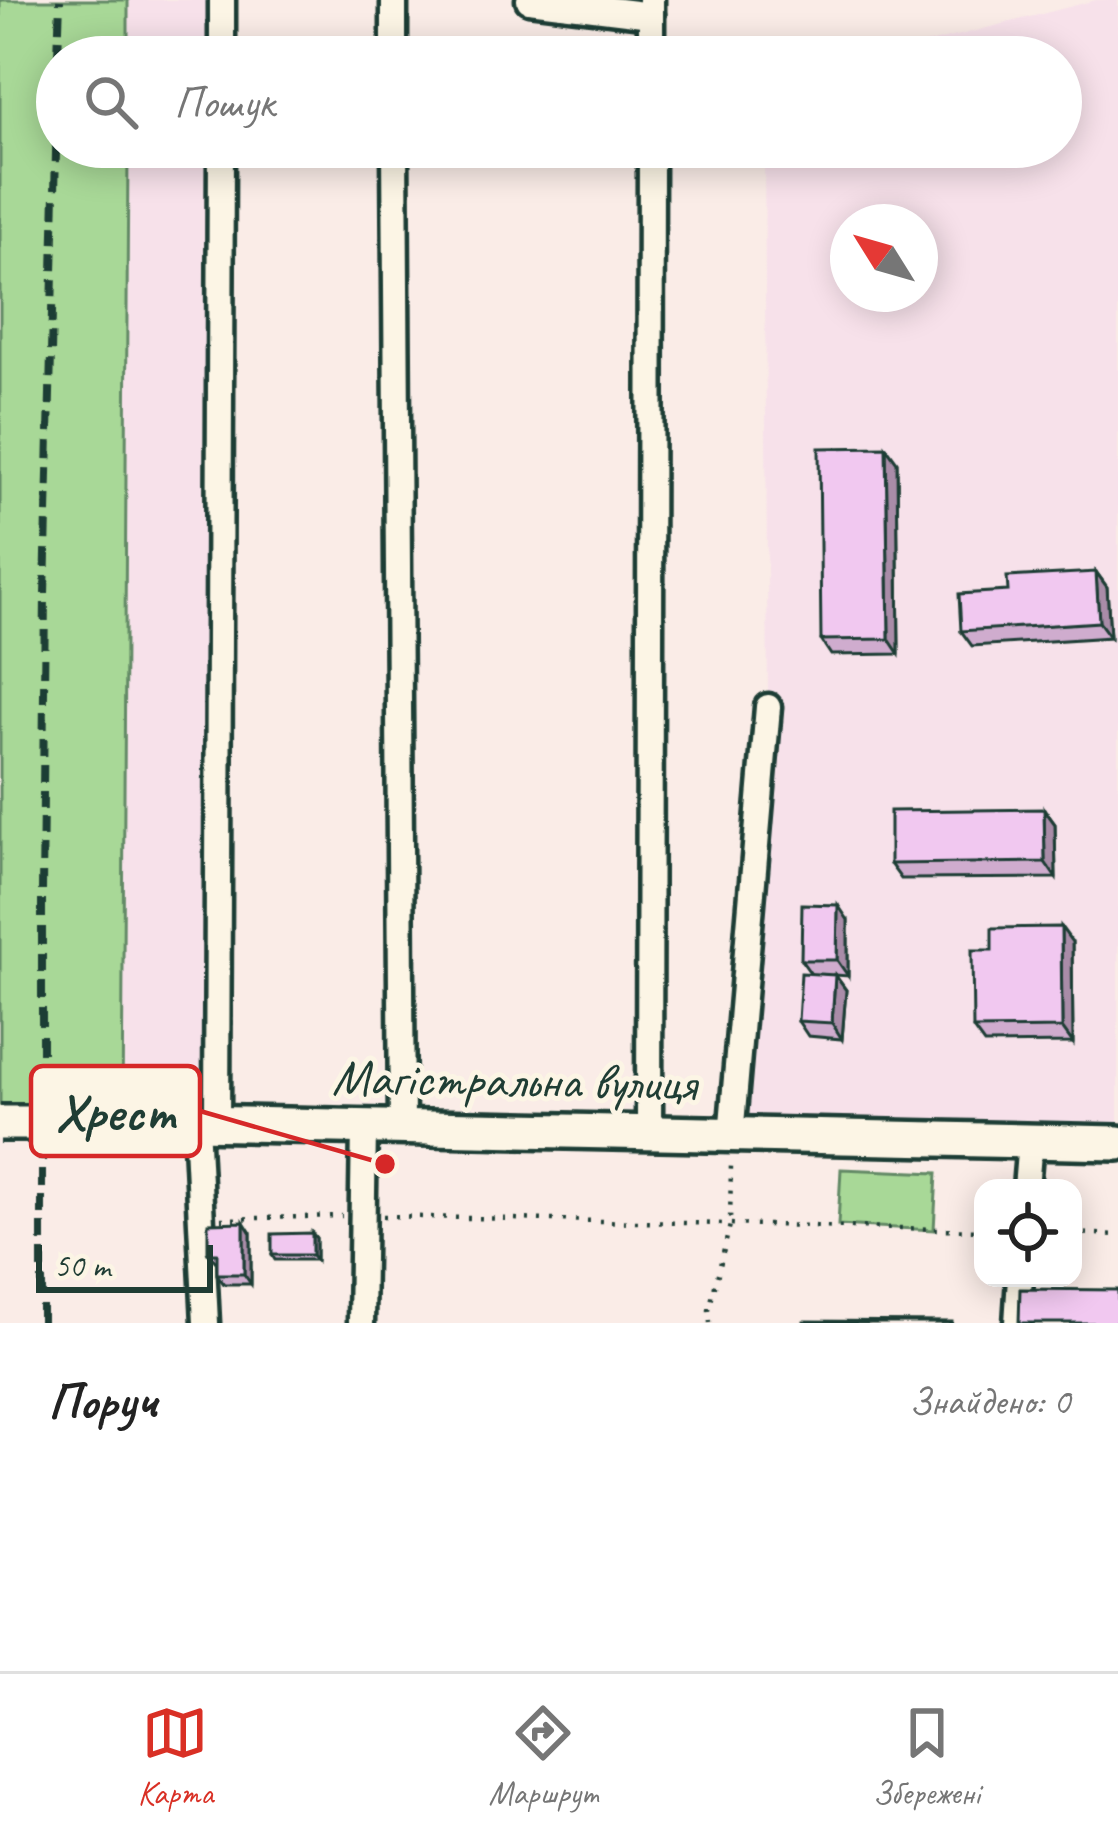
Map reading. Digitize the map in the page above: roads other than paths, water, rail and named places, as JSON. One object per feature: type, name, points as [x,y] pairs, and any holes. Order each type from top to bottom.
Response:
[{"type":"main road","name":"Магістральна вулиця","points":[[0,1123],[207,1123],[1118,1143]]},
{"type":"street","points":[[222,0],[222,36]]},
{"type":"street","points":[[394,0],[394,36]]},
{"type":"street","points":[[529,0],[651,8]]},
{"type":"street","points":[[206,1323],[201,1219],[207,1123],[221,168]]},
{"type":"street","points":[[395,168],[402,1127]]},
{"type":"street","points":[[649,1134],[651,168]]},
{"type":"street","points":[[731,1136],[768,706]]},
{"type":"street","points":[[362,1323],[364,1127]]},
{"type":"street","points":[[1027,1179],[1030,1141]]},
{"type":"street","points":[[1017,1323],[1019,1287]]},
{"type":"railway","points":[[59,36],[60,0]]},
{"type":"railway","points":[[42,1323],[45,594],[56,168]]},
{"type":"place","name":"Хрест","points":[[385,1164]]}]
